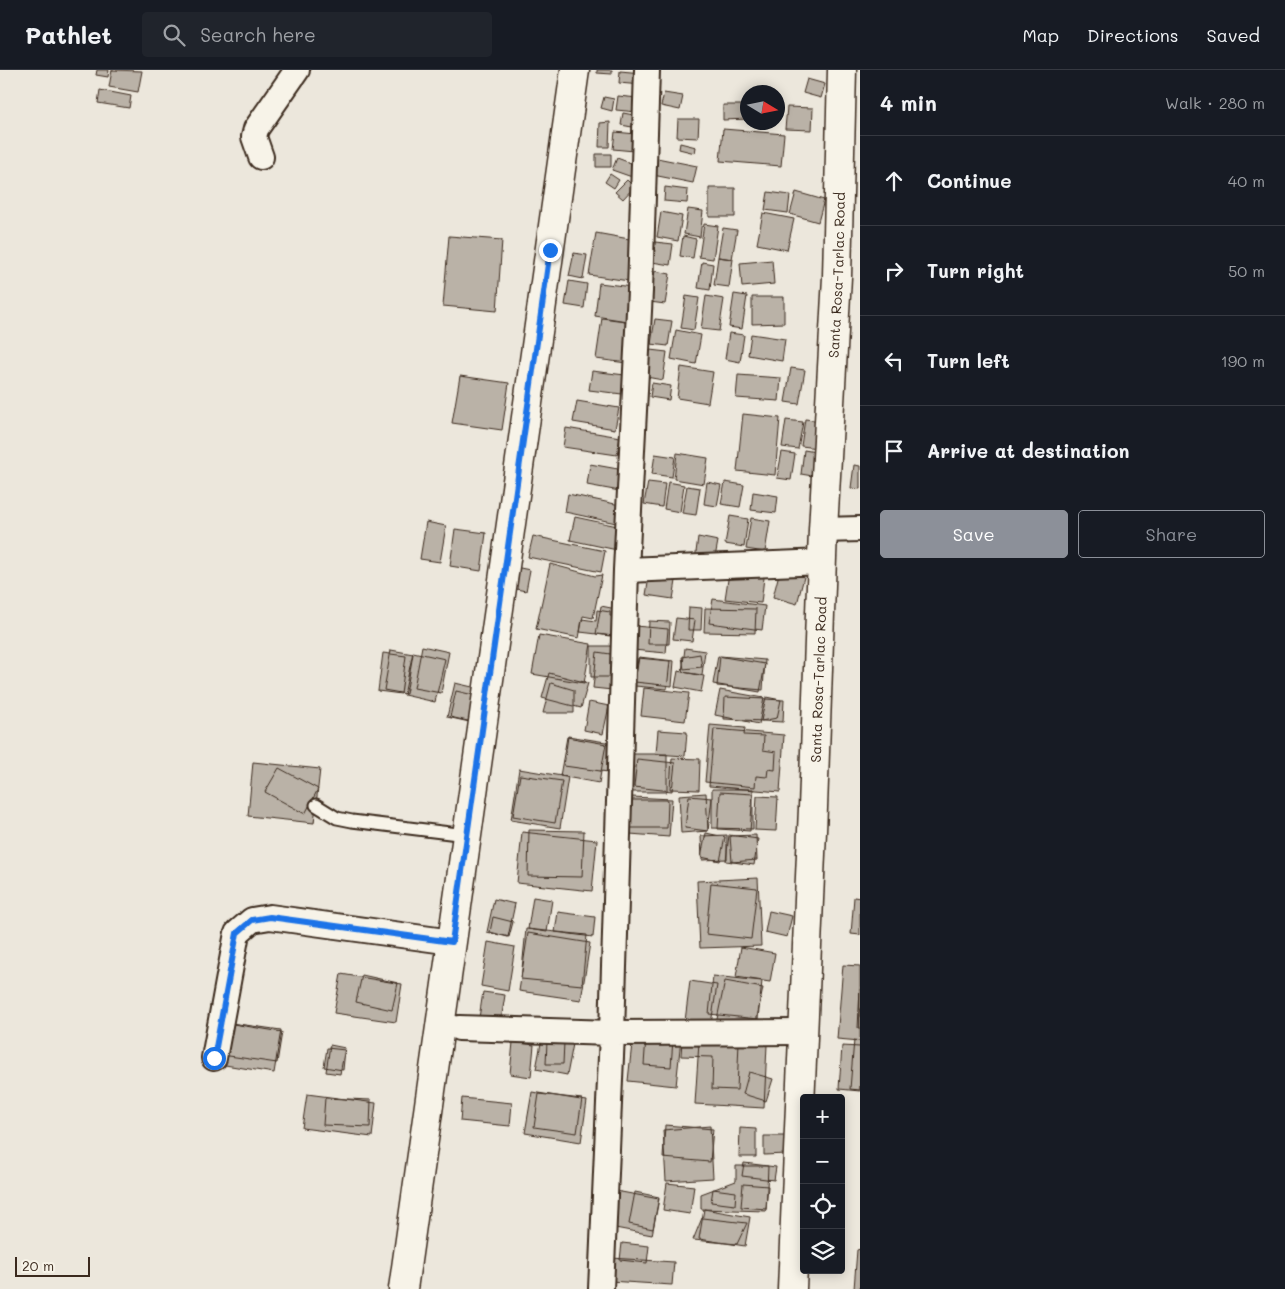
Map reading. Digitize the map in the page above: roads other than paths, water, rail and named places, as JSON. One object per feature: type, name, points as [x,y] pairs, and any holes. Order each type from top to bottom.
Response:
[{"type":"main road","points":[[403,1289],[575,70]]},
{"type":"main road","name":"Santa Rosa-Tarlac Road","points":[[792,1289],[824,530],[837,277],[842,70]]},
{"type":"street","points":[[261,157],[254,136],[256,129],[298,70]]},
{"type":"street","points":[[601,1289],[612,1033],[626,570],[640,291],[647,70]]},
{"type":"street","points":[[824,530],[860,529]]},
{"type":"street","points":[[626,570],[823,562]]},
{"type":"street","points":[[214,1058],[237,933],[252,920],[270,917],[452,942]]},
{"type":"street","points":[[459,1028],[612,1033],[802,1032]]},
{"type":"lane","points":[[316,805],[337,818],[352,821],[466,835]]}]
